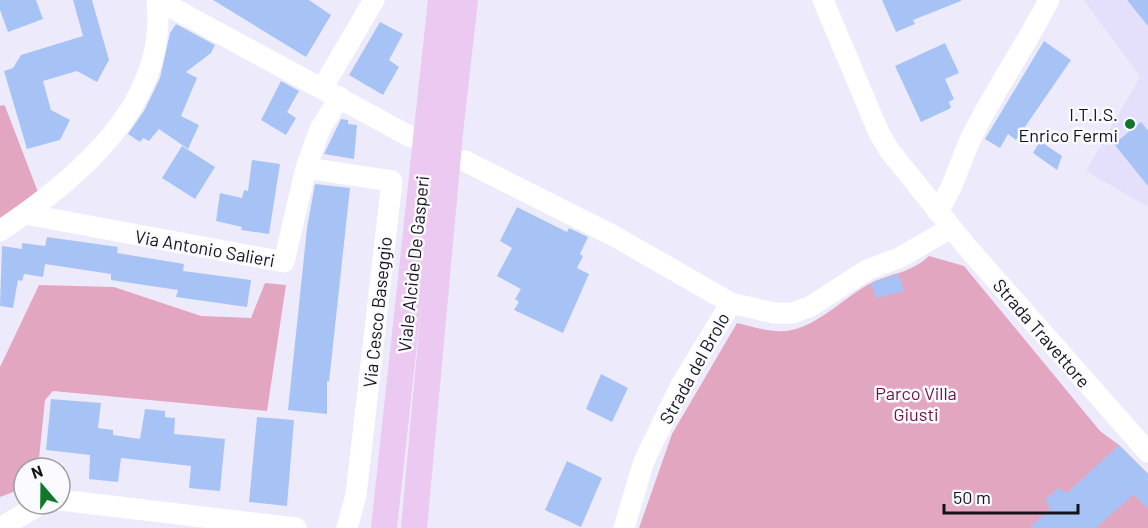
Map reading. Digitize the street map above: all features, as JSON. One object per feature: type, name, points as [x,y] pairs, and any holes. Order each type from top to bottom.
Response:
[{"type":"main road","name":"Viale Alcide De Gasperi","points":[[384,528],[441,0]]},
{"type":"main road","name":"Viale Alcide De Gasperi","points":[[414,528],[465,0]]},
{"type":"street","points":[[157,0],[411,137]]},
{"type":"street","points":[[0,231],[67,182],[97,154],[123,122],[142,86],[154,49],[159,16],[157,0]]},
{"type":"street","name":"Via Antonio Salieri","points":[[26,214],[284,262],[306,168],[331,92],[374,0]]},
{"type":"street","points":[[823,0],[889,150]]},
{"type":"street","points":[[829,0],[889,150]]},
{"type":"street","points":[[937,211],[949,196],[958,166],[974,133],[1026,46],[1049,0]]},
{"type":"street","name":"Strada Travettore","points":[[889,150],[951,228],[1046,339],[1144,440]]},
{"type":"street","points":[[465,161],[614,236],[731,303]]},
{"type":"street","name":"Via Cesco Baseggio","points":[[306,168],[392,181],[357,495],[347,528]]},
{"type":"street","name":"Strada del Brolo","points":[[624,528],[644,461],[681,385],[731,303],[774,313],[793,313],[811,306],[867,270],[900,258],[951,228]]},
{"type":"street","points":[[72,501],[296,528]]},
{"type":"street","points":[[0,528],[20,516]]},
{"type":"shaded area","name":"I.T.I.S. Enrico Fermi","points":[[1084,0],[1148,0],[1148,207],[1086,171],[1140,77]]},
{"type":"green space","points":[[3,105],[38,192],[0,218],[0,106]]},
{"type":"green space","name":"Parco Villa Giusti","points":[[929,256],[964,266],[1100,431],[1119,445],[1148,474],[1148,528],[639,528],[672,434],[737,323],[764,330],[779,331],[803,327],[871,283],[908,270]]},
{"type":"green space","points":[[265,283],[286,285],[267,411],[53,391],[45,400],[39,456],[12,456],[12,492],[0,497],[0,367],[39,285],[114,287],[201,316],[251,318]]},
{"type":"building","points":[[0,0],[36,0],[43,19],[8,32],[0,10]]},
{"type":"building","points":[[73,0],[92,0],[109,60],[97,82],[77,71],[43,81],[51,110],[70,120],[60,140],[27,149],[4,71],[13,68],[21,55],[83,36]]},
{"type":"building","points":[[213,0],[309,0],[331,15],[306,57]]},
{"type":"building","points":[[882,0],[961,1],[913,20],[915,24],[896,32]]},
{"type":"building","points":[[1127,0],[1148,0],[1148,26]]},
{"type":"building","points":[[380,22],[403,34],[389,60],[399,67],[383,95],[349,75]]},
{"type":"building","points":[[176,24],[215,45],[211,53],[186,72],[197,78],[181,116],[199,125],[188,149],[159,129],[149,141],[143,138],[140,142],[128,134],[144,111],[160,78],[170,33]]},
{"type":"building","points":[[1044,41],[1071,60],[1016,140],[1008,134],[1000,148],[985,139]]},
{"type":"building","points":[[945,43],[959,73],[945,79],[954,99],[949,102],[951,108],[921,122],[895,66]]},
{"type":"building","points":[[281,81],[299,91],[287,112],[296,118],[286,135],[261,120]]},
{"type":"building","points":[[341,119],[348,120],[348,124],[357,125],[354,159],[324,154]]},
{"type":"building","points":[[1141,122],[1148,131],[1148,186],[1114,144]]},
{"type":"building","points":[[1040,141],[1062,156],[1057,170],[1033,153]]},
{"type":"building","points":[[182,146],[215,167],[195,199],[162,178]]},
{"type":"building","points":[[252,160],[280,164],[269,234],[241,230],[242,227],[216,221],[220,193],[242,198],[244,190],[248,191]]},
{"type":"building","points":[[315,184],[350,188],[329,382],[327,381],[327,414],[288,410],[307,228]]},
{"type":"building","points":[[517,207],[567,232],[569,228],[588,237],[580,254],[583,256],[577,268],[589,274],[563,333],[514,310],[519,302],[515,299],[521,289],[497,276],[512,248],[500,241]]},
{"type":"building","points":[[47,237],[118,247],[117,253],[184,264],[183,271],[251,280],[247,307],[176,297],[178,290],[111,280],[111,274],[45,264],[43,277],[24,274],[22,281],[18,280],[13,308],[0,306],[2,246],[22,249],[22,243],[45,246]]},
{"type":"building","points":[[898,274],[904,291],[876,298],[871,283]]},
{"type":"building","points":[[601,374],[628,388],[612,422],[586,409]]},
{"type":"building","points":[[51,399],[101,403],[98,428],[113,430],[113,435],[140,439],[145,409],[165,411],[165,417],[175,418],[174,434],[225,439],[220,491],[189,488],[191,466],[121,458],[118,482],[89,479],[90,455],[46,450]]},
{"type":"building","points":[[257,417],[294,420],[287,506],[249,502]]},
{"type":"building","points":[[1119,445],[1148,474],[1148,509],[1134,494],[1096,528],[1029,528],[1051,508],[1046,503],[1047,498],[1058,488],[1067,493]]},
{"type":"building","points":[[567,461],[602,478],[581,527],[545,510]]},
{"type":"place","name":"I.T.I.S. Enrico Fermi","points":[[1130,124]]}]
